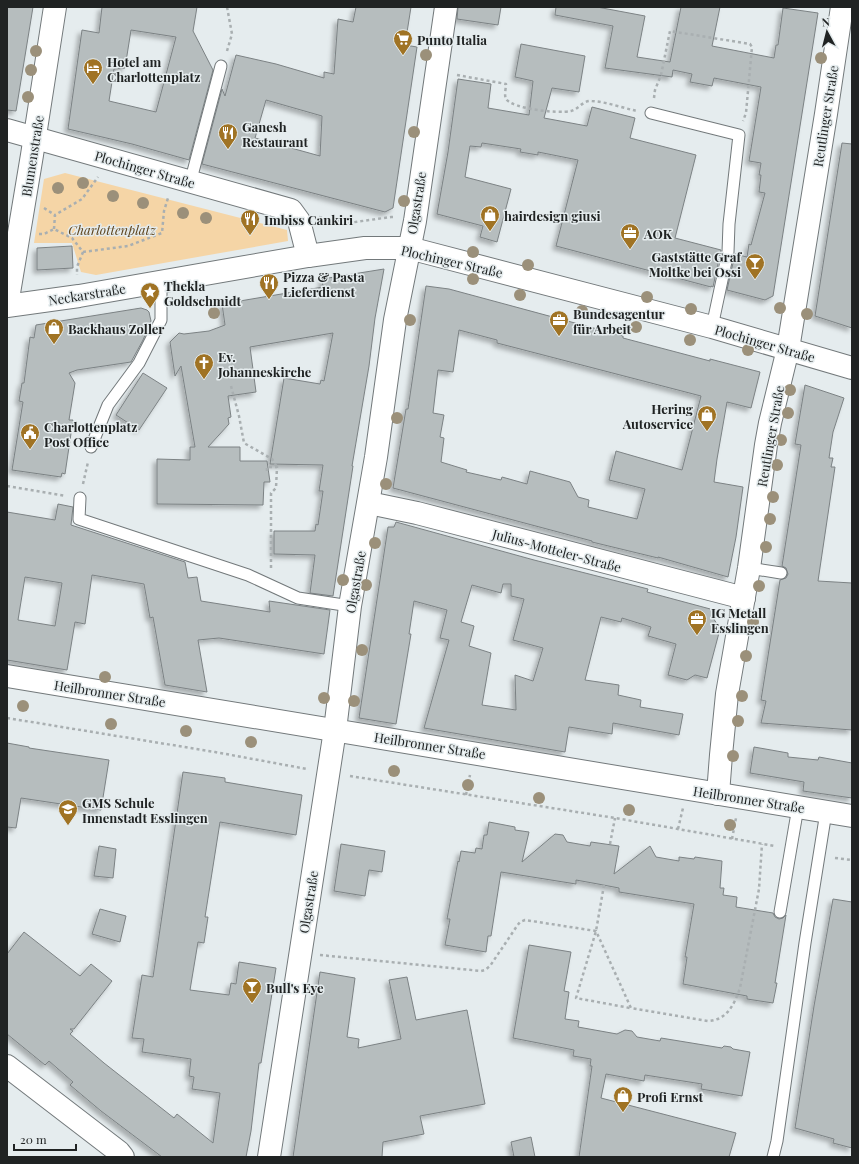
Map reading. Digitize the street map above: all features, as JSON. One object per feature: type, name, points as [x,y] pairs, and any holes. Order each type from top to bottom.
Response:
[{"type":"street","name":"Blumenstraße","points":[[7,305],[55,7]]},
{"type":"street","name":"Olgastraße","points":[[268,1157],[335,730],[350,606],[369,503],[395,320],[415,221],[446,7]]},
{"type":"street","name":"Reutlinger Straße","points":[[718,794],[726,700],[749,568],[770,423],[788,348],[842,7]]},
{"type":"street","name":"Plochinger Straße","points":[[7,130],[291,210]]},
{"type":"street","points":[[291,210],[299,221],[308,256]]},
{"type":"street","name":"Plochinger Straße","points":[[308,256],[365,248],[409,248],[712,327],[788,348],[852,368]]},
{"type":"street","name":"Neckarstraße","points":[[7,305],[79,296],[308,256]]},
{"type":"street","name":"Julius-Motteler-Straße","points":[[369,503],[417,513],[744,598]]},
{"type":"street","name":"Heilbronner Straße","points":[[7,676],[852,816]]},
{"type":"street","points":[[7,1066],[119,1152],[123,1157]]},
{"type":"lane","points":[[182,180],[221,66]]},
{"type":"lane","points":[[651,113],[739,135],[729,224],[728,252],[712,327]]},
{"type":"lane","points":[[91,447],[108,405],[138,363],[161,320],[161,282]]},
{"type":"lane","points":[[80,498],[79,519],[237,571],[304,600],[350,606]]},
{"type":"lane","points":[[749,568],[781,573]]},
{"type":"lane","points":[[780,912],[798,807]]},
{"type":"lane","points":[[773,1157],[777,1141],[818,855],[826,812]]},
{"type":"path","points":[[221,66],[232,39],[227,7]]},
{"type":"path","points":[[437,72],[506,84],[506,99],[523,108],[569,111],[585,102],[593,101],[651,113],[655,90],[661,75],[670,31],[750,44],[752,47],[746,113],[739,135]]},
{"type":"path","points":[[54,229],[55,215],[82,199],[111,159]]},
{"type":"path","points":[[83,252],[128,246],[162,233],[164,211],[182,180]]},
{"type":"path","points":[[291,210],[348,223],[392,217],[415,221]]},
{"type":"path","points":[[54,229],[72,238],[83,252]]},
{"type":"path","points":[[19,235],[44,234],[54,229]]},
{"type":"path","points":[[79,296],[77,267],[83,252]]},
{"type":"path","points":[[231,386],[244,443],[272,458],[277,467],[276,488],[271,493],[270,572],[267,585]]},
{"type":"path","points":[[7,486],[80,498],[91,447]]},
{"type":"path","points":[[267,471],[267,467],[277,467]]},
{"type":"path","points":[[7,718],[215,752],[328,773],[615,818],[790,849]]},
{"type":"path","points":[[466,795],[470,774]]},
{"type":"path","points":[[610,844],[615,818]]},
{"type":"path","points":[[604,885],[596,931],[576,998],[708,1021],[721,1018],[726,1014],[737,997],[740,988],[759,889],[762,844]]},
{"type":"path","points":[[818,855],[852,860]]},
{"type":"path","points":[[300,952],[481,971],[490,966],[520,922],[525,920],[596,931]]},
{"type":"path","points":[[596,931],[630,1008]]},
{"type":"green space","name":"Charlottenplatz","points":[[65,173],[287,230],[288,241],[96,275],[81,272],[72,243],[34,243],[44,179]]},
{"type":"building","points":[[7,7],[33,7],[16,111],[7,110]]},
{"type":"building","points":[[102,7],[197,7],[193,31],[213,70],[189,160],[132,144],[68,129],[82,30],[99,33]],"holes":[[[131,30],[176,37],[156,112],[109,101],[114,69],[125,68]]]},
{"type":"building","points":[[356,7],[411,7],[405,45],[417,47],[393,208],[385,212],[202,164],[222,89],[225,96],[236,55],[276,64],[324,78],[324,72],[334,74],[338,19],[353,22]],"holes":[[[266,100],[322,116],[320,156],[255,138]]]},
{"type":"building","points":[[458,7],[501,7],[498,25],[457,19]]},
{"type":"building","points":[[556,7],[597,7],[645,16],[637,57],[670,62],[681,7],[720,7],[712,46],[774,58],[776,45],[778,45],[783,8],[818,13],[773,296],[765,300],[727,290],[735,254],[747,257],[749,244],[751,245],[765,193],[759,192],[761,163],[749,161],[761,87],[714,78],[712,86],[690,82],[692,74],[673,70],[672,77],[605,68],[613,26],[555,15]]},
{"type":"building","points":[[521,44],[585,56],[579,92],[552,88],[544,118],[587,126],[592,107],[635,118],[630,138],[696,155],[675,238],[721,250],[713,287],[556,246],[578,160],[538,152],[538,155],[520,152],[521,149],[482,143],[481,147],[470,146],[465,177],[511,189],[497,242],[480,237],[483,226],[437,214],[448,152],[458,79],[491,84],[488,108],[529,115],[533,81],[515,77]]},
{"type":"building","points":[[842,143],[852,144],[852,328],[815,316]]},
{"type":"building","points":[[72,246],[73,268],[37,270],[37,248]]},
{"type":"building","points":[[384,269],[375,318],[369,366],[352,466],[333,596],[310,593],[315,555],[274,554],[274,531],[315,531],[316,524],[318,525],[323,491],[319,491],[323,465],[270,464],[284,378],[320,384],[321,380],[324,381],[333,333],[250,347],[256,392],[228,396],[231,417],[228,418],[229,424],[208,447],[240,447],[240,461],[267,461],[270,482],[264,482],[263,505],[157,504],[157,459],[190,460],[190,447],[195,447],[181,366],[175,376],[170,342],[179,333],[184,334],[209,331],[225,325],[222,304],[323,287],[322,279]]},
{"type":"building","points":[[426,286],[449,289],[623,336],[623,338],[710,361],[710,359],[760,372],[751,408],[727,402],[717,459],[714,482],[743,487],[736,537],[728,577],[658,557],[592,542],[393,488],[406,409],[408,409]],"holes":[[[459,330],[497,340],[497,343],[701,396],[682,470],[616,451],[609,480],[645,489],[637,519],[588,507],[589,500],[578,497],[570,482],[530,471],[527,484],[502,477],[501,480],[466,472],[467,470],[441,462],[444,438],[440,437],[444,415],[433,413],[438,370],[453,372]]]},
{"type":"building","points":[[141,308],[149,312],[151,321],[131,362],[77,370],[69,373],[75,383],[69,420],[73,420],[65,474],[62,473],[61,477],[12,470],[23,402],[19,401],[22,383],[24,383],[30,337],[34,338],[36,325]]},
{"type":"building","points":[[143,373],[167,388],[139,430],[116,415]]},
{"type":"building","points":[[805,385],[844,398],[833,432],[829,458],[833,458],[831,467],[835,467],[818,581],[852,583],[852,730],[761,723],[766,701],[761,700],[780,580],[786,578],[788,574],[786,568],[782,566],[801,445],[795,444]]},
{"type":"building","points":[[58,504],[73,507],[71,525],[185,562],[188,578],[197,577],[201,601],[270,612],[269,601],[330,610],[324,654],[219,638],[198,640],[207,692],[165,685],[153,617],[150,618],[144,584],[92,575],[85,624],[75,622],[67,670],[7,660],[7,512],[55,520]],"holes":[[[25,577],[62,583],[55,626],[18,620]]]},
{"type":"building","points":[[396,522],[534,560],[648,589],[647,592],[714,610],[712,616],[720,629],[707,678],[695,675],[687,680],[668,675],[676,644],[648,636],[651,627],[622,618],[621,622],[601,617],[585,680],[619,685],[618,695],[641,700],[640,707],[683,714],[679,735],[613,723],[612,734],[569,727],[565,752],[424,728],[449,640],[440,638],[447,610],[414,601],[409,634],[411,634],[396,724],[359,718],[388,527],[394,527]],"holes":[[[503,584],[511,584],[511,596],[524,599],[513,640],[543,648],[533,681],[515,675],[516,710],[482,705],[491,653],[469,646],[474,626],[461,622],[472,585],[501,593]]]},
{"type":"building","points":[[7,743],[29,748],[109,760],[101,810],[21,798],[16,828],[7,827]]},
{"type":"building","points":[[754,747],[788,753],[788,757],[818,760],[819,757],[852,763],[852,798],[803,791],[804,782],[750,773]]},
{"type":"building","points":[[183,772],[225,778],[225,782],[302,795],[296,835],[220,822],[205,917],[208,917],[204,943],[198,942],[190,990],[229,995],[231,983],[236,984],[239,962],[276,968],[261,1063],[259,1063],[251,1131],[246,1157],[162,1157],[101,1111],[70,1085],[73,1082],[49,1061],[45,1065],[7,1034],[7,954],[24,932],[80,976],[91,964],[112,981],[74,1029],[70,1029],[73,1031],[70,1034],[174,1118],[177,1114],[213,1143],[220,1093],[192,1089],[194,1077],[189,1076],[191,1059],[142,1052],[144,1039],[132,1038],[142,975],[153,977]]},
{"type":"building","points":[[489,822],[515,827],[515,830],[529,832],[522,862],[555,834],[563,835],[567,842],[590,846],[591,842],[619,846],[614,874],[650,846],[656,857],[679,861],[679,857],[694,859],[695,857],[722,861],[720,888],[724,888],[723,895],[737,897],[736,907],[773,913],[775,917],[779,919],[786,915],[773,1003],[747,999],[747,996],[683,984],[687,957],[685,957],[694,904],[619,892],[619,888],[576,880],[576,884],[501,872],[491,936],[488,936],[486,952],[445,945],[450,919],[447,919],[461,851],[475,853],[476,848],[482,849],[484,835],[487,835]]},
{"type":"building","points":[[341,844],[385,851],[382,872],[369,870],[365,896],[334,891]]},
{"type":"building","points":[[99,846],[116,849],[113,878],[94,876]]},
{"type":"building","points":[[833,899],[852,902],[852,1148],[833,1143],[834,1139],[795,1128],[814,1006]]},
{"type":"building","points":[[100,909],[126,916],[120,942],[92,934]]},
{"type":"building","points":[[529,945],[571,952],[564,991],[569,992],[565,1019],[579,1021],[578,1027],[617,1034],[625,1030],[632,1031],[637,1037],[660,1041],[661,1038],[722,1048],[724,1046],[750,1052],[742,1096],[701,1089],[702,1084],[645,1075],[644,1081],[606,1074],[601,1098],[736,1133],[729,1157],[579,1157],[592,1066],[590,1066],[591,1059],[573,1056],[574,1050],[513,1038]]},
{"type":"building","points":[[320,972],[355,978],[347,1037],[359,1039],[358,1048],[401,1039],[389,980],[407,977],[416,1020],[467,1010],[485,1104],[420,1116],[424,1134],[383,1142],[382,1157],[293,1157]]},
{"type":"building","points":[[531,1137],[535,1157],[514,1157],[511,1142]]},
{"type":"place","name":"Punto Italia","points":[[403,56]]},
{"type":"place","name":"Hotel am Charlottenplatz","points":[[93,85]]},
{"type":"place","name":"Ganesh Restaurant","points":[[228,150]]},
{"type":"place","name":"hairdesign giusi","points":[[490,232]]},
{"type":"place","name":"Imbiss Cankiri","points":[[250,236]]},
{"type":"place","name":"AOK","points":[[630,250]]},
{"type":"place","name":"Gaststätte Graf Moltke bei Ossi","points":[[755,280]]},
{"type":"place","name":"Pizza & Pasta Lieferdienst","points":[[269,300]]},
{"type":"place","name":"Thekla Goldschmidt","points":[[150,309]]},
{"type":"place","name":"Bundesagentur für Arbeit","points":[[559,337]]},
{"type":"place","name":"Backhaus Zoller","points":[[54,345]]},
{"type":"place","name":"Ev. Johanneskirche","points":[[204,380]]},
{"type":"place","name":"Hering Autoservice","points":[[707,432]]},
{"type":"place","name":"Charlottenplatz Post Office","points":[[30,450]]},
{"type":"place","name":"IG Metall Esslingen","points":[[697,636]]},
{"type":"place","name":"GMS Schule Innenstadt Esslingen","points":[[68,826]]},
{"type":"place","name":"Bull's Eye","points":[[252,1004]]},
{"type":"place","name":"Profi Ernst","points":[[623,1113]]}]
